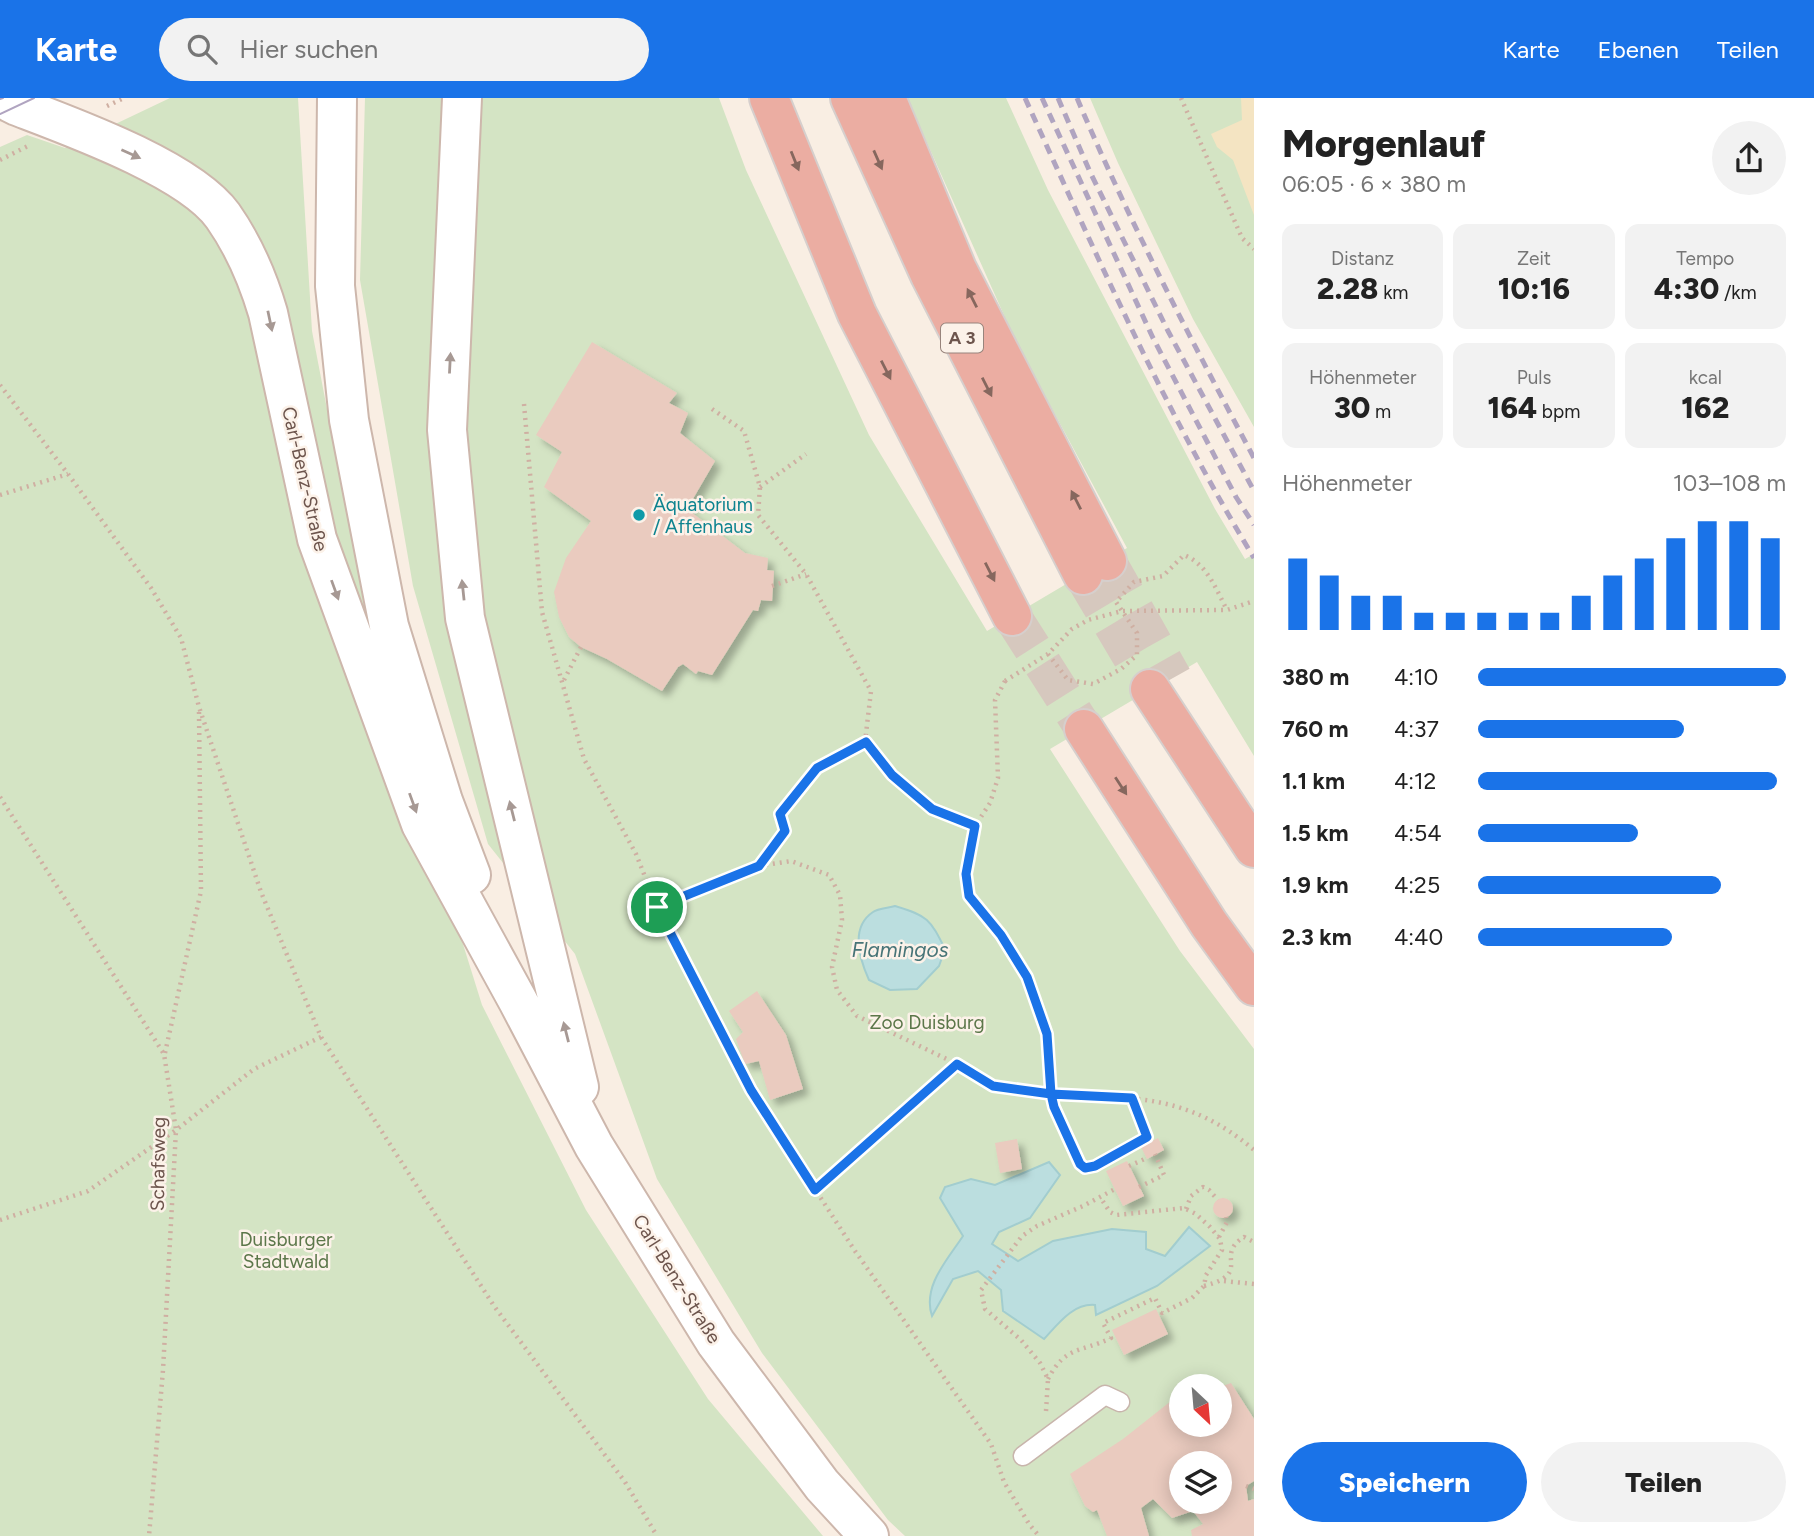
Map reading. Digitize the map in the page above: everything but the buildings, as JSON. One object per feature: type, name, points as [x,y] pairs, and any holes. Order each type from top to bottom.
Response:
[{"type":"highway","points":[[769,98],[857,314],[1012,615]]},
{"type":"highway","name":"A 3","points":[[850,98],[930,275],[1095,568],[957,269],[886,98]]},
{"type":"highway","points":[[1254,804],[1162,683],[1254,848]]},
{"type":"highway","points":[[1084,729],[1209,924],[1254,986]]},
{"type":"main road","name":"Carl-Benz-Straße","points":[[337,98],[335,286],[349,420],[389,626],[443,801],[518,1001]]},
{"type":"main road","points":[[462,98],[447,430],[465,618],[594,1146]]},
{"type":"main road","name":"Carl-Benz-Straße","points":[[10,102],[152,163],[185,184],[222,214],[246,254],[259,281],[268,313],[317,539],[421,824],[594,1146],[716,1342],[822,1485],[869,1536]]},
{"type":"lane","points":[[1023,1456],[1105,1395],[1120,1402]]},
{"type":"path","points":[[1181,98],[1242,238],[1254,249]]},
{"type":"path","points":[[0,385],[151,588],[181,638],[199,706],[261,892],[321,1037],[494,1307],[625,1482],[657,1536]]},
{"type":"path","points":[[524,404],[542,612],[584,759],[636,854],[657,907],[751,1090],[815,1190],[991,1444],[1004,1482],[1039,1536]]},
{"type":"path","points":[[712,409],[744,432],[760,486],[758,515],[806,574],[871,691],[866,742],[892,775],[932,809],[975,826]]},
{"type":"path","points":[[760,486],[806,454]]},
{"type":"path","points":[[0,495],[68,474]]},
{"type":"path","points":[[1048,654],[1068,680],[1093,684],[1121,669],[1137,655],[1137,634],[1116,602],[1134,582],[1163,576],[1184,555],[1196,560],[1210,578],[1227,610]]},
{"type":"path","points":[[772,586],[806,574]]},
{"type":"path","points":[[1132,1098],[1148,1140],[1095,1166],[1085,1168],[1080,1164],[1054,1107],[1047,1034],[1027,977],[1001,935],[969,896],[966,874],[975,826],[990,803],[998,778],[995,701],[1005,681],[1048,654],[1072,629],[1088,620],[1122,611],[1227,610],[1254,601]]},
{"type":"path","points":[[563,680],[581,647]]},
{"type":"path","points":[[164,1054],[201,891],[199,706]]},
{"type":"path","points":[[759,866],[785,831],[780,814],[817,768],[866,742]]},
{"type":"path","name":"Schafsweg","points":[[0,797],[164,1054],[176,1130],[163,1370],[149,1536]]},
{"type":"path","points":[[657,907],[759,866],[791,861],[829,875],[840,895],[842,920],[832,967],[837,990],[857,1016],[957,1064],[993,1086],[1051,1094],[1166,1102],[1189,1110],[1227,1130],[1254,1150]]},
{"type":"path","points":[[0,1220],[88,1192],[176,1130],[254,1069],[321,1037]]},
{"type":"path","points":[[815,1190],[957,1064]]},
{"type":"path","points":[[1139,1188],[1164,1175],[1155,1154]]},
{"type":"path","points":[[1129,1166],[1147,1158]]},
{"type":"path","points":[[1186,1209],[1192,1196],[1203,1187],[1218,1200]]},
{"type":"path","points":[[1048,1379],[1029,1349],[985,1309],[981,1290],[1022,1236],[1037,1226],[1115,1189]]},
{"type":"path","points":[[1100,1197],[1110,1212],[1116,1215],[1186,1209],[1196,1214],[1219,1237],[1223,1250]]},
{"type":"path","points":[[1219,1237],[1227,1217]]},
{"type":"path","points":[[1224,1281],[1231,1275],[1231,1253],[1235,1243],[1244,1237],[1254,1242]]},
{"type":"path","points":[[1223,1250],[1231,1253]]},
{"type":"path","points":[[1204,1286],[1206,1275],[1223,1250]]},
{"type":"path","points":[[1046,1418],[1048,1379],[1056,1363],[1068,1353],[1111,1338],[1103,1322],[1155,1298],[1162,1313],[1192,1298],[1204,1286],[1224,1281],[1254,1284]]},
{"type":"path","points":[[1246,1486],[1254,1489]]},
{"type":"green space","name":"Duisburger Stadtwald","points":[[170,98],[298,98],[312,331],[377,669],[482,1005],[586,1210],[708,1399],[823,1536],[0,1536],[0,147],[27,135],[65,148]]},
{"type":"green space","name":"Zoo Duisburg","points":[[365,98],[719,98],[746,170],[869,435],[987,631],[1127,548],[1016,342],[907,98],[1006,98],[1048,190],[1215,509],[1245,559],[1254,554],[1254,756],[1197,662],[1050,749],[1180,951],[1254,1049],[1254,1536],[905,1536],[888,1520],[762,1353],[657,1179],[575,954],[488,844],[413,586],[360,280]]},
{"type":"green space","points":[[1090,98],[1254,98],[1254,427],[1193,319]]},
{"type":"sand","points":[[1241,98],[1254,98],[1254,215],[1233,160],[1217,147],[1211,134],[1242,120]]},
{"type":"water","name":"Flamingos","points":[[895,906],[927,920],[945,949],[939,966],[917,989],[890,990],[869,980],[862,963],[859,944],[861,927],[875,911]]},
{"type":"water","points":[[1049,1162],[1060,1175],[1030,1218],[999,1232],[992,1244],[1018,1261],[1053,1241],[1112,1229],[1146,1232],[1146,1249],[1165,1256],[1189,1227],[1210,1246],[1157,1286],[1096,1315],[1095,1305],[1080,1307],[1060,1321],[1044,1339],[1003,1311],[1001,1290],[978,1271],[953,1279],[932,1316],[930,1305],[933,1284],[963,1236],[940,1198],[945,1187],[971,1179],[995,1185]]},
{"type":"tunnel","points":[[1107,561],[1173,678]]},
{"type":"tunnel","points":[[1083,575],[1137,666]]},
{"type":"tunnel","points":[[1012,616],[1084,729]]},
{"type":"tram line","points":[[0,114],[34,98]]},
{"type":"railway","points":[[1025,98],[1161,389],[1254,558]]},
{"type":"railway","points":[[1042,98],[1153,338],[1236,497],[1254,525]]},
{"type":"railway","points":[[1058,98],[1090,172],[1168,331],[1254,491]]},
{"type":"railway","points":[[1077,98],[1161,280],[1254,458]]},
{"type":"place","name":"Äquatorium / Affenhaus","points":[[639,515]]},
{"type":"route","points":[[657,907],[751,1090],[815,1190],[957,1064],[993,1086],[1051,1094],[1132,1098],[1147,1137],[1095,1166],[1085,1168],[1080,1164],[1054,1107],[1051,1094],[1047,1034],[1027,977],[1001,935],[969,896],[966,874],[975,826],[932,809],[892,775],[866,742],[817,768],[780,814],[785,831],[759,866],[657,907]]}]
